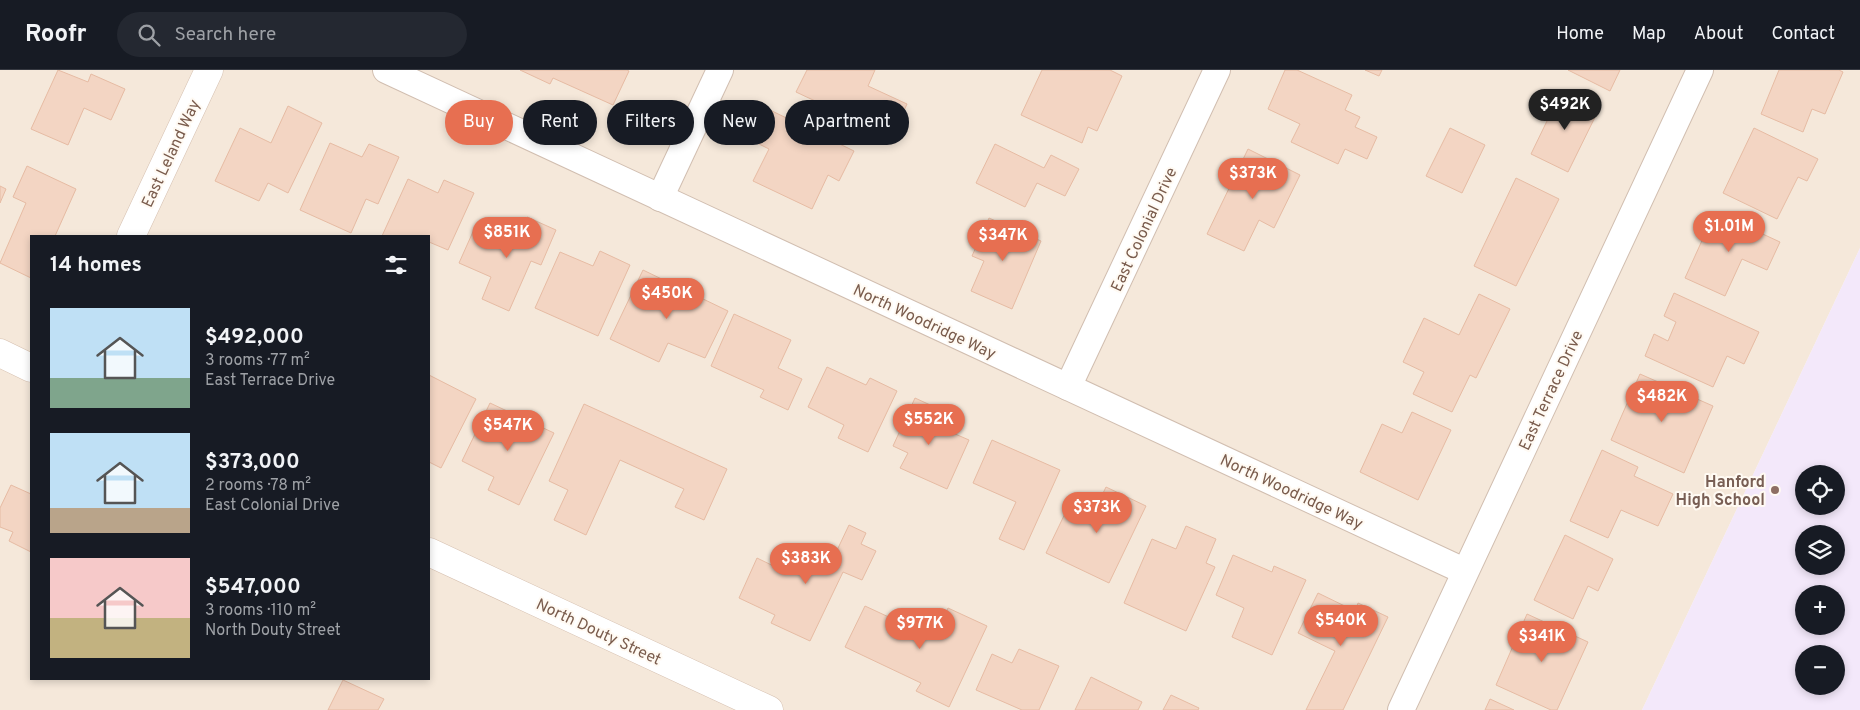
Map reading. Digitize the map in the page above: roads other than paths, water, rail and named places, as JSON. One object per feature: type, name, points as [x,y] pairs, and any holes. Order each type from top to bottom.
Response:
[{"type":"street","name":"East Leland Way","points":[[131,235],[209,70]]},
{"type":"street","name":"North Woodridge Way","points":[[386,70],[1464,572]]},
{"type":"street","points":[[660,198],[720,70]]},
{"type":"street","name":"East Colonial Drive","points":[[1068,387],[1217,70]]},
{"type":"street","name":"East Terrace Drive","points":[[1401,710],[1700,70]]},
{"type":"street","points":[[0,353],[30,368]]},
{"type":"street","name":"North Douty Street","points":[[430,552],[769,710]]},
{"type":"place","name":"Hanford High School","points":[[1775,490]]}]
